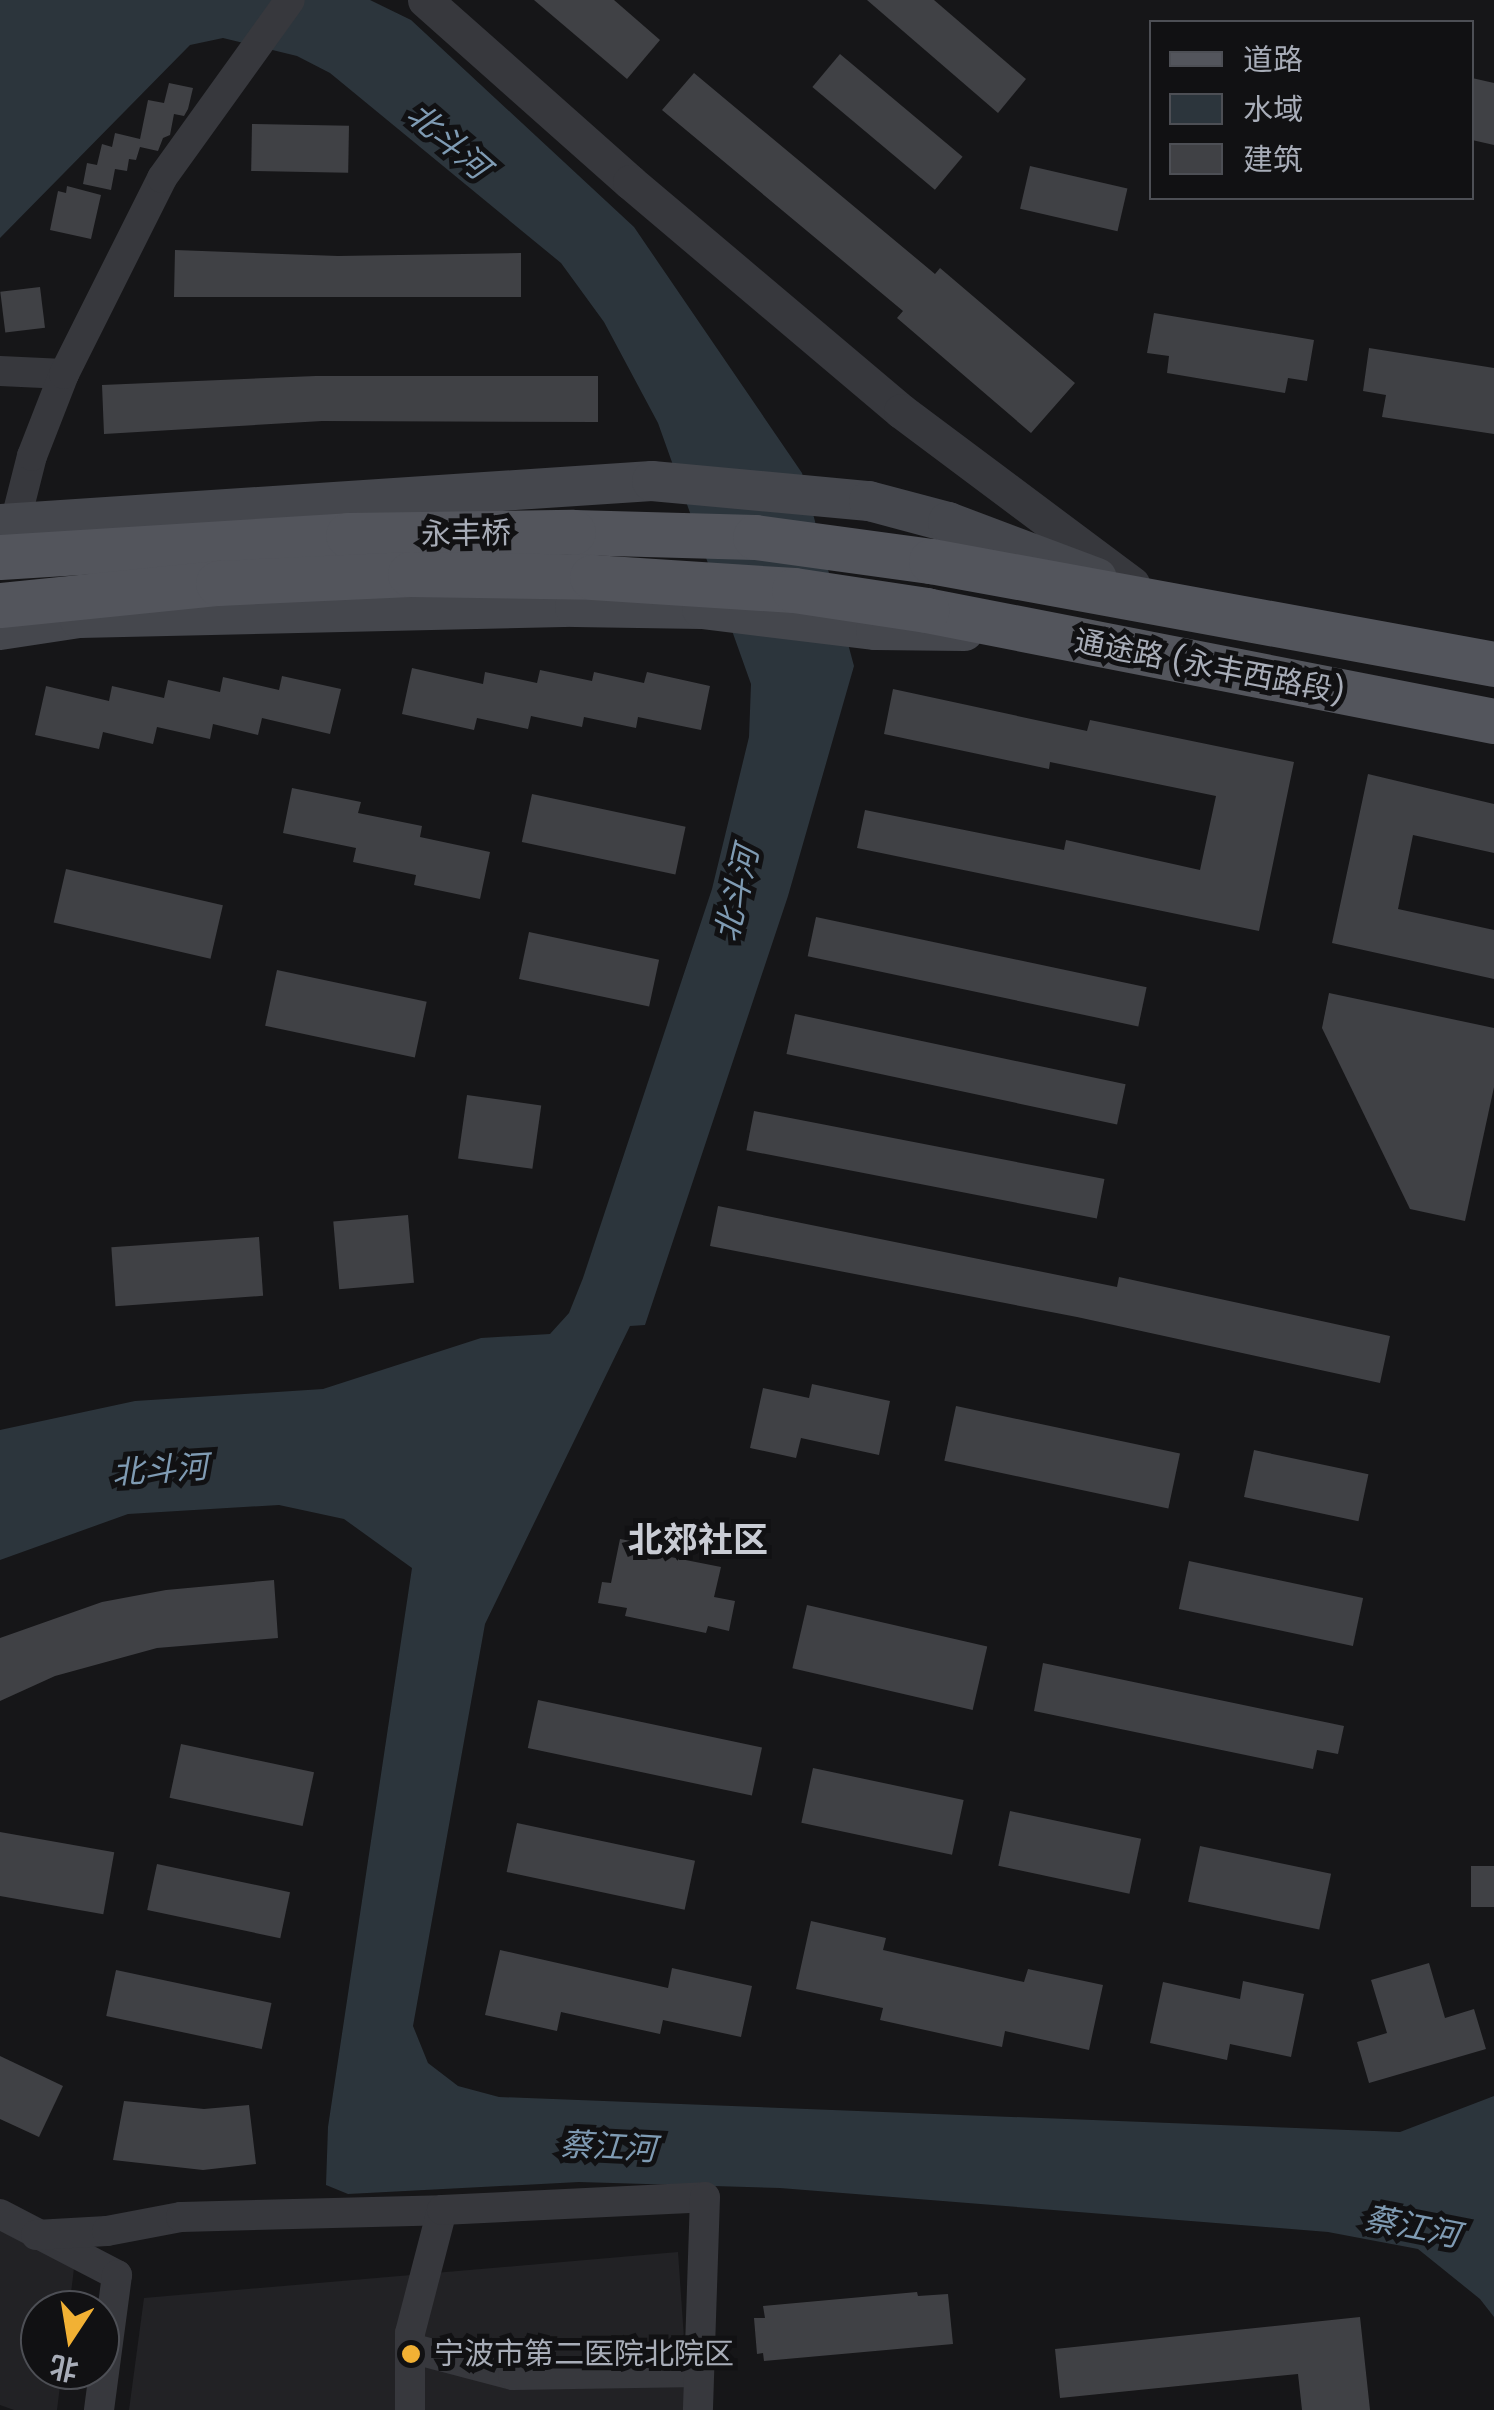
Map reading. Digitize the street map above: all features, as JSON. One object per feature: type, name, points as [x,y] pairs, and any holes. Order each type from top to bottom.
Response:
[{"type":"main road","points":[[5,534],[652,481],[869,500],[948,522],[1152,599]]},
{"type":"main road","name":"永丰桥","points":[[5,534],[573,532],[755,537],[932,561]]},
{"type":"main road","name":"通途路 (永丰西路段)","points":[[932,561],[1494,664]]},
{"type":"main road","name":"永丰桥","points":[[0,606],[218,583],[410,574],[592,577],[794,590],[926,610]]},
{"type":"main road","points":[[0,630],[79,618],[555,608],[702,609],[876,630],[1019,632]]},
{"type":"main road","name":"通途路 (永丰西路段)","points":[[926,610],[1019,632],[1494,722]]},
{"type":"street","points":[[5,534],[64,374],[162,178],[290,0]]},
{"type":"street","points":[[425,0],[630,182],[901,411],[1152,599]]},
{"type":"street","points":[[0,371],[64,374]]},
{"type":"street","points":[[36,2235],[107,2230],[181,2216],[442,2210],[705,2197],[698,2410]]},
{"type":"street","points":[[410,2410],[410,2348],[442,2210]]},
{"type":"street","points":[[0,2214],[117,2275],[100,2410]]},
{"type":"street","points":[[410,2348],[513,2375],[698,2372]]},
{"type":"shaded area","points":[[0,2224],[74,2268],[71,2290],[20,2290],[20,2390],[60,2390],[57,2410],[14,2410],[0,2405]]},
{"type":"shaded area","name":"宁波市第二医院北院区","points":[[678,2252],[689,2410],[129,2410],[144,2298]]},
{"type":"water","points":[[0,0],[370,0],[411,20],[634,227],[802,473],[854,666],[788,896],[645,1325],[630,1326],[485,1624],[413,2026],[428,2063],[458,2086],[499,2097],[1400,2132],[1494,2096],[1494,2317],[1480,2299],[1418,2249],[1328,2232],[780,2188],[579,2182],[348,2194],[326,2185],[328,2127],[412,1568],[344,1519],[279,1505],[128,1514],[0,1560],[0,1430],[135,1401],[323,1389],[481,1338],[550,1334],[569,1313],[583,1278],[712,889],[749,737],[751,684],[658,423],[604,322],[561,263],[330,73],[297,56],[223,38],[190,45],[0,238]]},
{"type":"building","points":[[534,0],[614,0],[660,40],[627,79]]},
{"type":"building","points":[[867,0],[934,0],[1026,79],[998,113]]},
{"type":"building","points":[[840,54],[963,157],[935,190],[812,87]]},
{"type":"building","points":[[694,73],[935,274],[940,268],[1075,383],[1031,433],[897,318],[903,311],[662,110]]},
{"type":"building","points":[[1474,78],[1494,83],[1494,145],[1474,140]]},
{"type":"building","points":[[169,83],[193,88],[188,109],[184,116],[174,114],[170,135],[163,138],[158,151],[140,147],[136,160],[129,159],[127,171],[115,169],[111,190],[83,184],[87,163],[97,165],[102,144],[112,147],[115,133],[140,139],[148,100],[164,103]]},
{"type":"building","points":[[252,124],[349,126],[348,173],[251,171]]},
{"type":"building","points":[[1030,166],[1127,188],[1118,231],[1020,209]]},
{"type":"building","points":[[67,186],[101,195],[91,239],[50,230],[58,191],[66,193]]},
{"type":"building","points":[[175,250],[338,256],[521,253],[521,297],[174,297]]},
{"type":"building","points":[[40,287],[45,328],[5,333],[0,292]]},
{"type":"building","points":[[1154,313],[1314,340],[1307,381],[1288,378],[1285,393],[1167,373],[1169,356],[1147,353]]},
{"type":"building","points":[[1369,348],[1494,368],[1494,434],[1382,417],[1386,395],[1363,391]]},
{"type":"building","points":[[316,376],[598,376],[598,422],[322,421],[104,434],[102,385]]},
{"type":"building","points":[[412,668],[483,684],[485,672],[537,683],[540,670],[592,681],[594,672],[644,683],[647,672],[710,686],[701,730],[638,717],[636,728],[584,717],[582,727],[531,716],[528,729],[477,718],[474,730],[402,714]]},
{"type":"building","points":[[282,676],[341,689],[330,734],[262,718],[258,735],[213,724],[210,739],[157,727],[153,744],[103,732],[99,749],[35,735],[46,686],[109,701],[112,686],[164,698],[168,680],[220,692],[223,677],[279,690]]},
{"type":"building","points":[[893,689],[1087,731],[1090,720],[1294,762],[1259,931],[857,848],[865,810],[1064,850],[1066,840],[1200,870],[1216,796],[1050,762],[1049,769],[884,734]]},
{"type":"building","points":[[1368,774],[1494,804],[1494,853],[1413,835],[1398,909],[1494,930],[1494,979],[1332,943]]},
{"type":"building","points":[[292,788],[361,802],[358,813],[422,826],[420,837],[490,852],[480,899],[414,885],[416,875],[353,862],[356,848],[283,833]]},
{"type":"building","points":[[532,794],[686,827],[675,875],[522,842]]},
{"type":"building","points":[[66,869],[223,905],[211,959],[54,923]]},
{"type":"building","points":[[816,917],[1147,987],[1138,1026],[808,956]]},
{"type":"building","points":[[529,932],[659,960],[649,1007],[519,979]]},
{"type":"building","points":[[277,970],[427,1002],[415,1058],[265,1026]]},
{"type":"building","points":[[1329,993],[1494,1028],[1494,1087],[1465,1221],[1410,1209],[1322,1028]]},
{"type":"building","points":[[795,1014],[1126,1084],[1117,1124],[786,1054]]},
{"type":"building","points":[[467,1095],[541,1105],[532,1169],[458,1158]]},
{"type":"building","points":[[754,1111],[1104,1179],[1097,1218],[746,1150]]},
{"type":"building","points":[[718,1206],[1117,1287],[1119,1277],[1390,1336],[1380,1383],[1077,1317],[710,1246]]},
{"type":"building","points":[[408,1215],[414,1283],[339,1289],[333,1222]]},
{"type":"building","points":[[259,1237],[263,1296],[115,1306],[111,1247]]},
{"type":"building","points":[[812,1384],[890,1401],[879,1455],[801,1438],[796,1458],[750,1448],[763,1388],[809,1398]]},
{"type":"building","points":[[956,1406],[1180,1454],[1168,1508],[944,1461]]},
{"type":"building","points":[[1254,1450],[1368,1474],[1358,1521],[1244,1497]]},
{"type":"building","points":[[620,1539],[642,1543],[640,1551],[721,1567],[714,1597],[735,1601],[729,1631],[708,1626],[706,1633],[625,1616],[627,1608],[598,1603],[602,1582],[611,1583]]},
{"type":"building","points":[[1189,1561],[1363,1598],[1353,1646],[1179,1609]]},
{"type":"building","points":[[274,1580],[278,1638],[157,1648],[55,1676],[0,1701],[0,1638],[102,1602],[166,1590]]},
{"type":"building","points":[[807,1605],[987,1647],[973,1710],[792,1668]]},
{"type":"building","points":[[1043,1663],[1344,1726],[1338,1754],[1317,1750],[1313,1769],[1034,1711]]},
{"type":"building","points":[[538,1700],[762,1748],[752,1796],[528,1748]]},
{"type":"building","points":[[181,1744],[314,1772],[303,1826],[170,1798]]},
{"type":"building","points":[[813,1768],[964,1800],[952,1855],[801,1823]]},
{"type":"building","points":[[1010,1811],[1141,1839],[1129,1894],[998,1866]]},
{"type":"building","points":[[517,1823],[695,1861],[685,1910],[507,1872]]},
{"type":"building","points":[[0,1832],[114,1852],[103,1914],[0,1896]]},
{"type":"building","points":[[1200,1846],[1331,1874],[1319,1930],[1188,1902]]},
{"type":"building","points":[[157,1864],[290,1892],[280,1938],[147,1910]]},
{"type":"building","points":[[1471,1866],[1494,1866],[1494,1907],[1471,1907]]},
{"type":"building","points":[[811,1921],[886,1938],[883,1950],[1024,1982],[1028,1969],[1103,1985],[1089,2050],[1005,2031],[1002,2047],[880,2020],[883,2008],[796,1989]]},
{"type":"building","points":[[500,1950],[668,1988],[672,1968],[752,1986],[741,2037],[663,2020],[660,2034],[561,2012],[557,2031],[485,2015]]},
{"type":"building","points":[[1429,1963],[1445,2018],[1474,2009],[1486,2049],[1369,2083],[1357,2042],[1387,2033],[1371,1980]]},
{"type":"building","points":[[116,1970],[272,2003],[262,2049],[106,2016]]},
{"type":"building","points":[[1243,1981],[1304,1994],[1291,2057],[1230,2044],[1227,2060],[1150,2043],[1163,1982],[1240,1999]]},
{"type":"building","points":[[0,2056],[63,2086],[39,2137],[0,2119]]},
{"type":"building","points":[[124,2101],[204,2109],[249,2105],[256,2164],[203,2170],[113,2160]]},
{"type":"building","points":[[917,2292],[918,2296],[948,2294],[953,2344],[764,2361],[763,2353],[757,2354],[754,2318],[765,2318],[763,2306]]},
{"type":"building","points":[[1360,2317],[1370,2410],[1302,2410],[1298,2374],[1060,2398],[1055,2349]]},
{"type":"place","name":"宁波市第二医院北院区","points":[[411,2354]]},
{"type":"district","name":"北郊社区","points":[[698,1540]]},
{"type":"water label","name":"北斗河","points":[[448,141]]},
{"type":"water label","name":"北斗河","points":[[737,894]]},
{"type":"water label","name":"北斗河","points":[[160,1470]]},
{"type":"water label","name":"蔡江河","points":[[608,2147]]},
{"type":"water label","name":"蔡江河","points":[[1412,2227]]}]
